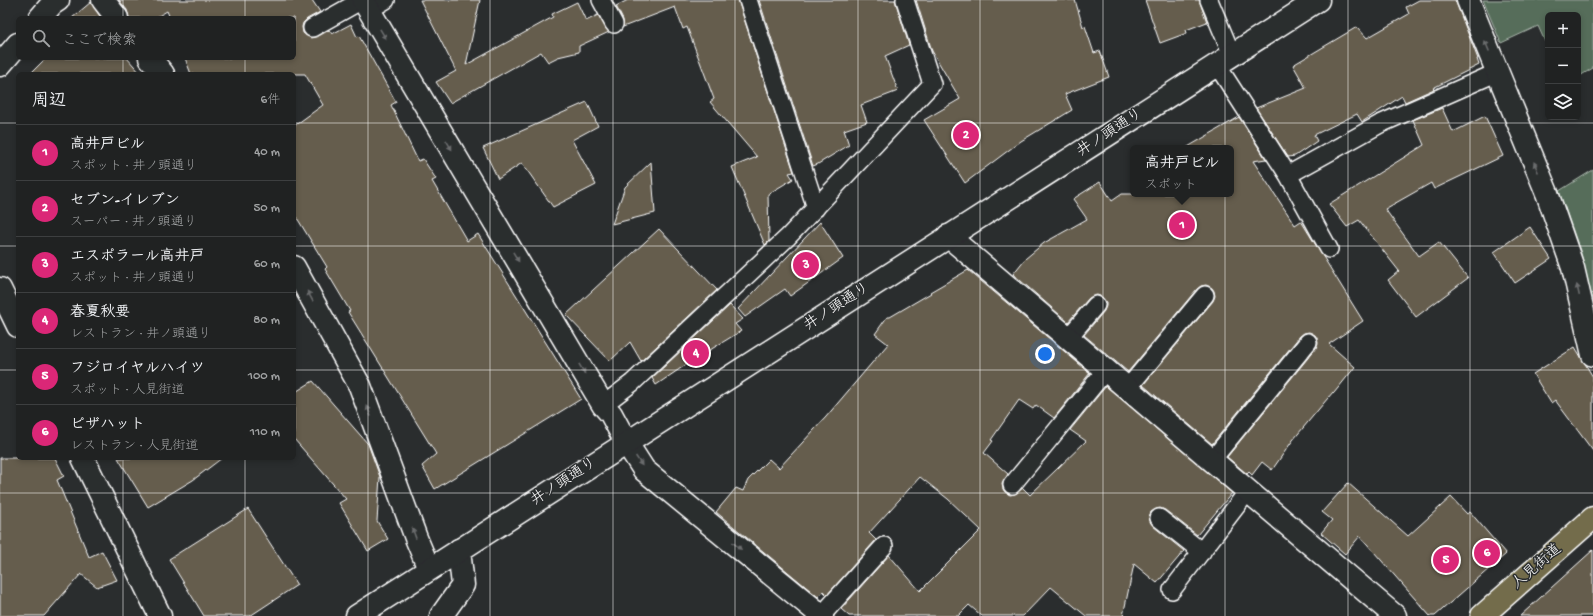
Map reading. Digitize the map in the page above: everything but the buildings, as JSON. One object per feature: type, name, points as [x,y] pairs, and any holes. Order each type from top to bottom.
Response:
[{"type":"main road","name":"人見街道","points":[[1482,616],[1593,518]]},
{"type":"street","points":[[42,16],[52,4],[58,0]]},
{"type":"street","points":[[103,0],[115,16]]},
{"type":"street","name":"井ノ頭通り","points":[[356,616],[1318,0]]},
{"type":"street","points":[[1468,0],[1547,193],[1573,268],[1593,355]]},
{"type":"street","points":[[370,3],[603,405],[611,414],[626,442],[644,470],[822,616]]},
{"type":"street","points":[[0,65],[16,46]]},
{"type":"street","points":[[152,60],[161,72]]},
{"type":"street","points":[[948,236],[1395,616]]},
{"type":"street","points":[[296,271],[360,386],[416,538],[429,569]]},
{"type":"street","points":[[0,289],[16,322]]},
{"type":"street","points":[[84,460],[160,616]]},
{"type":"street","points":[[441,616],[463,585],[459,550]]},
{"type":"lane","points":[[601,0],[614,24]]},
{"type":"lane","points":[[748,0],[816,208]]},
{"type":"lane","points":[[603,405],[632,383],[782,242],[816,208],[932,84],[905,0]]},
{"type":"lane","points":[[1209,0],[1225,60],[1329,249]]},
{"type":"lane","points":[[312,28],[370,3]]},
{"type":"lane","points":[[1288,175],[1380,124],[1498,72]]},
{"type":"lane","points":[[1127,389],[1205,295]]},
{"type":"lane","points":[[1068,338],[1096,305]]},
{"type":"lane","points":[[1212,460],[1308,342]]},
{"type":"lane","points":[[1012,485],[1106,370]]},
{"type":"lane","points":[[1172,590],[1248,491]]},
{"type":"lane","points":[[1158,518],[1202,552]]},
{"type":"lane","points":[[822,616],[884,546]]},
{"type":"green space","points":[[1483,0],[1593,0],[1593,68],[1581,75],[1581,12],[1545,12],[1545,41],[1538,26],[1501,43]]},
{"type":"green space","points":[[1593,170],[1593,302],[1581,253],[1559,191]]},
{"type":"place","name":"セブン-イレブン","points":[[966,135]]},
{"type":"place","name":"高井戸ビル","points":[[1182,225]]},
{"type":"place","name":"エスポラール高井戸","points":[[806,265]]},
{"type":"place","name":"春夏秋要","points":[[696,353]]},
{"type":"place","name":"ピザハット","points":[[1487,553]]},
{"type":"place","name":"フジロイヤルハイツ","points":[[1446,560]]}]
